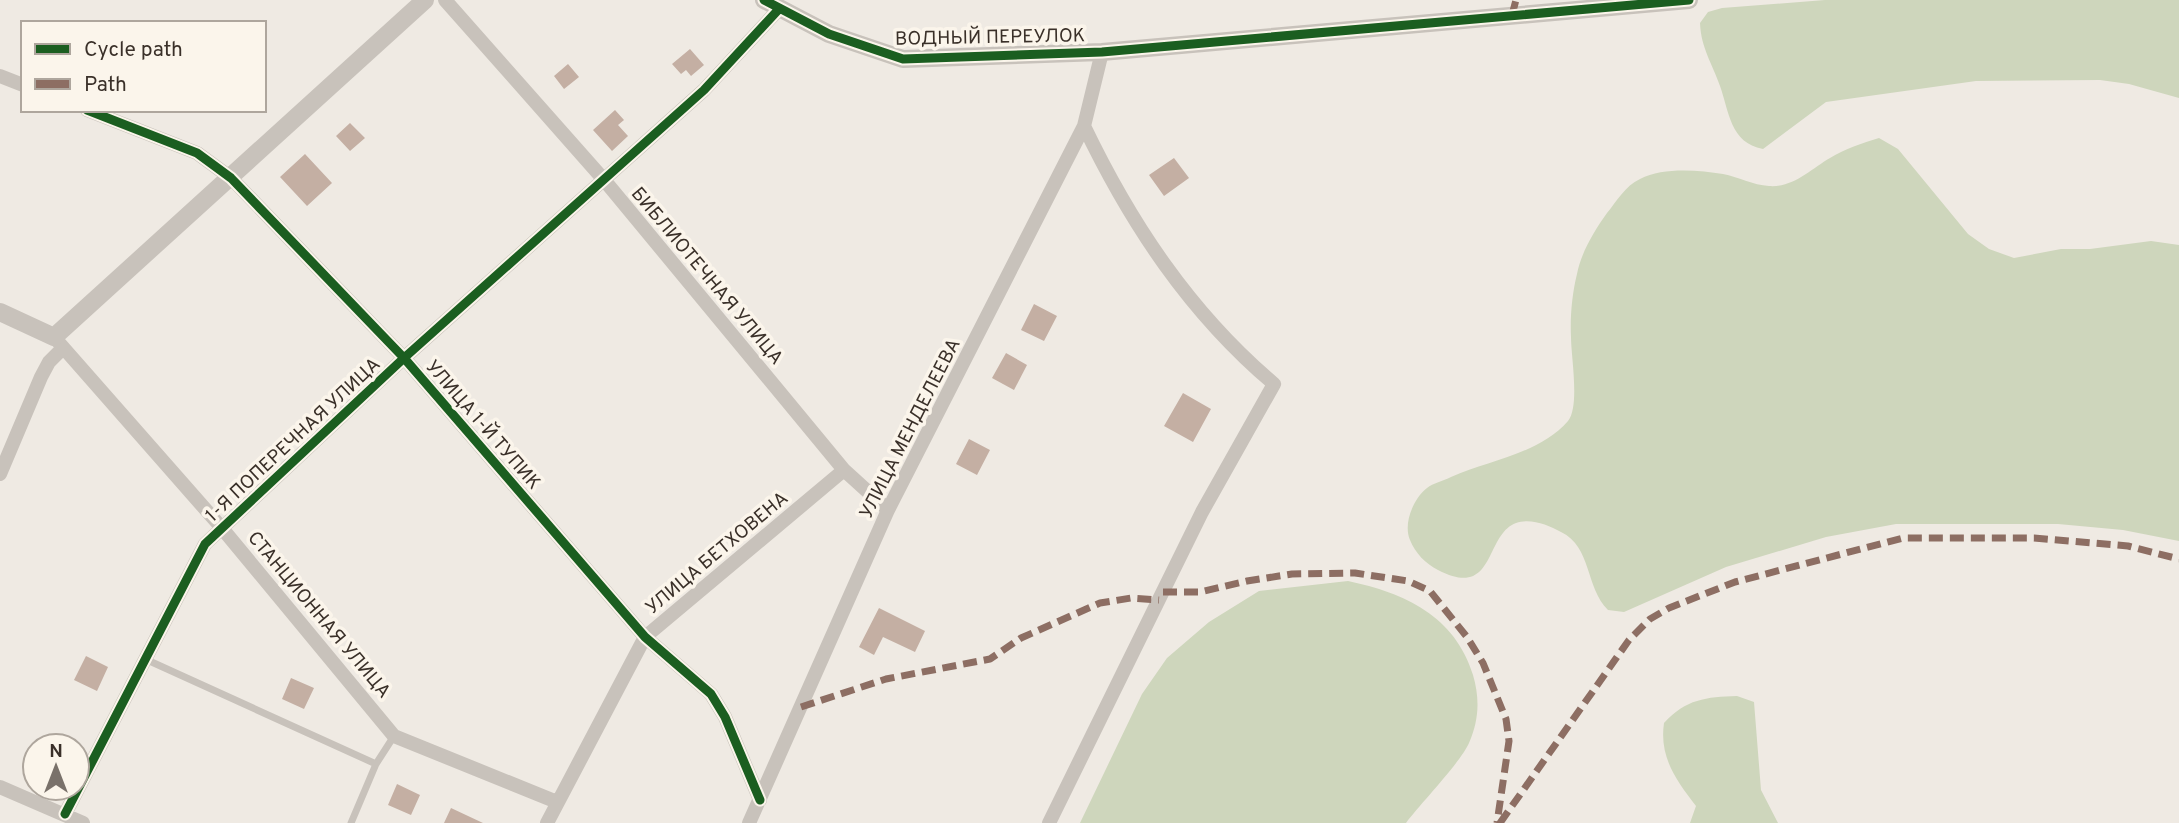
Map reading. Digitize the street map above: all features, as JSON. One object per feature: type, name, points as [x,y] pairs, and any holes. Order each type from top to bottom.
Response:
[{"type":"street","points":[[0,474],[58,343],[231,178],[425,0]]},
{"type":"street","name":"БИБЛИОТЕЧНАЯ УЛИЦА","points":[[445,0],[605,181],[844,470],[888,509]]},
{"type":"street","name":"ВОДНЫЙ ПЕРЕУЛОК","points":[[771,4],[830,34],[880,54],[903,59],[1102,52],[1689,0]]},
{"type":"street","name":"1-Я ПОПЕРЕЧНАЯ УЛИЦА","points":[[63,819],[205,544],[404,358],[704,90],[771,4]]},
{"type":"street","name":"УЛИЦА МЕНДЕЛЕЕВА","points":[[749,823],[888,509],[1084,126],[1102,52]]},
{"type":"street","points":[[0,76],[21,84]]},
{"type":"street","name":"УЛИЦА 1-Й ТУПИК","points":[[92,112],[197,153],[231,178],[404,358],[645,637],[711,694],[719,705],[760,800]]},
{"type":"street","points":[[1049,823],[1202,512],[1273,384],[1216,332],[1188,297],[1137,226],[1084,126]]},
{"type":"street","name":"СТАНЦИОННАЯ УЛИЦА","points":[[0,312],[58,343],[221,527],[394,736],[557,802]]},
{"type":"street","name":"УЛИЦА БЕТХОВЕНА","points":[[547,823],[645,637],[844,470]]},
{"type":"street","points":[[0,787],[63,819],[83,823]]},
{"type":"lane","points":[[145,659],[376,764]]},
{"type":"lane","points":[[351,823],[376,764],[394,736]]},
{"type":"green space","points":[[1825,0],[2179,0],[2179,98],[2129,84],[2100,80],[1976,81],[1826,102],[1763,149],[1752,146],[1732,125],[1705,48],[1700,23],[1708,12],[1722,8]]},
{"type":"green space","points":[[1879,138],[1898,149],[1968,234],[1989,249],[2014,258],[2061,249],[2090,249],[2151,241],[2179,245],[2179,541],[2123,530],[2058,524],[1896,524],[1826,537],[1726,567],[1624,612],[1608,610],[1601,601],[1583,557],[1571,539],[1556,529],[1539,523],[1516,523],[1506,530],[1487,562],[1480,571],[1470,577],[1457,577],[1438,570],[1421,558],[1410,540],[1408,527],[1414,505],[1427,488],[1529,449],[1556,432],[1572,414],[1574,393],[1571,314],[1579,266],[1597,227],[1630,186],[1649,175],[1681,170],[1723,174],[1757,184],[1778,186],[1794,181],[1842,152]]},
{"type":"green space","points":[[1348,581],[1408,600],[1441,622],[1465,655],[1473,675],[1477,718],[1469,743],[1449,772],[1406,823],[1080,823],[1142,694],[1167,658],[1209,622],[1259,591]]},
{"type":"green space","points":[[1737,696],[1754,702],[1761,790],[1778,823],[1690,823],[1696,806],[1671,768],[1664,747],[1664,723],[1680,709],[1697,701]]},
{"type":"building","points":[[690,49],[704,65],[691,76],[686,70],[681,74],[672,64]]},
{"type":"building","points":[[568,64],[579,77],[564,89],[554,76]]},
{"type":"building","points":[[615,110],[624,120],[618,125],[628,136],[612,151],[593,130]]},
{"type":"building","points":[[350,123],[365,138],[350,151],[336,136]]},
{"type":"building","points":[[305,154],[332,183],[307,206],[280,177]]},
{"type":"building","points":[[1174,158],[1189,178],[1164,196],[1149,175]]},
{"type":"building","points":[[1034,304],[1057,316],[1044,341],[1021,330]]},
{"type":"building","points":[[1006,353],[1027,365],[1014,390],[992,378]]},
{"type":"building","points":[[1183,393],[1211,409],[1193,442],[1164,426]]},
{"type":"building","points":[[969,439],[990,450],[977,475],[956,464]]},
{"type":"building","points":[[879,608],[925,631],[915,652],[883,637],[874,655],[859,647]]},
{"type":"building","points":[[86,656],[108,667],[97,691],[74,680]]},
{"type":"building","points":[[291,678],[314,688],[304,709],[282,699]]},
{"type":"building","points":[[397,784],[420,795],[411,815],[388,805]]},
{"type":"building","points":[[451,808],[483,823],[444,823]]},
{"type":"marked path","points":[[1512,15],[1516,0]]},
{"type":"marked path","points":[[1500,823],[1629,640],[1650,619],[1669,608],[1735,582],[1903,538],[2034,538],[2128,546],[2179,559]]},
{"type":"marked path","points":[[1163,592],[1200,592],[1292,574],[1355,573],[1408,581],[1430,591],[1467,637],[1483,663],[1506,719],[1509,741],[1497,823]]},
{"type":"marked path","points":[[801,707],[886,679],[990,659],[1021,638],[1100,603],[1131,598],[1159,600]]},
{"type":"cycle path","points":[[764,0],[829,34],[903,59],[1102,52],[1689,0]]},
{"type":"cycle path","points":[[65,814],[205,544],[404,358],[704,90],[779,9]]},
{"type":"cycle path","points":[[92,112],[197,153],[231,178],[404,358],[645,637],[711,694],[725,717],[760,800]]}]
